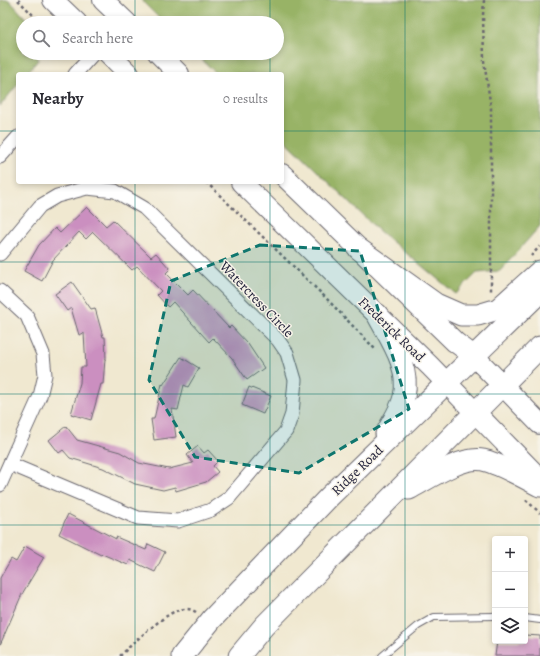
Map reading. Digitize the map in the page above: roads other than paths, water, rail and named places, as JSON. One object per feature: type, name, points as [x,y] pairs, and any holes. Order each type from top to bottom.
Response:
[{"type":"highway","points":[[359,249],[436,304],[461,315],[478,315],[498,309],[540,271]]},
{"type":"highway","name":"Ridge Road","points":[[182,656],[212,619],[329,497],[540,292]]},
{"type":"highway","points":[[377,314],[402,362],[406,381],[404,398],[398,413],[377,451]]},
{"type":"highway","points":[[239,656],[264,626],[540,347]]},
{"type":"highway","points":[[390,499],[463,462],[478,460],[483,460],[503,468],[540,486]]},
{"type":"main road","points":[[53,0],[70,16]]},
{"type":"main road","points":[[103,0],[118,16]]},
{"type":"main road","points":[[115,60],[128,72]]},
{"type":"main road","points":[[165,60],[177,72]]},
{"type":"main road","points":[[284,176],[455,342],[474,356],[540,424]]},
{"type":"main road","name":"Frederick Road","points":[[243,184],[447,383],[540,479]]},
{"type":"street","points":[[77,72],[88,60]]},
{"type":"street","points":[[0,156],[16,139]]},
{"type":"street","name":"Watercress Circle","points":[[0,254],[40,206],[57,196],[87,188],[115,191],[144,208],[278,340],[287,353],[295,380],[292,414],[286,431],[229,498],[212,510],[178,521],[138,518],[10,464]]},
{"type":"street","points":[[0,291],[27,316],[43,354],[45,375],[40,396],[0,485]]},
{"type":"lane","points":[[382,656],[418,626],[434,617],[492,616]]},
{"type":"lane","points":[[528,618],[540,620]]}]
